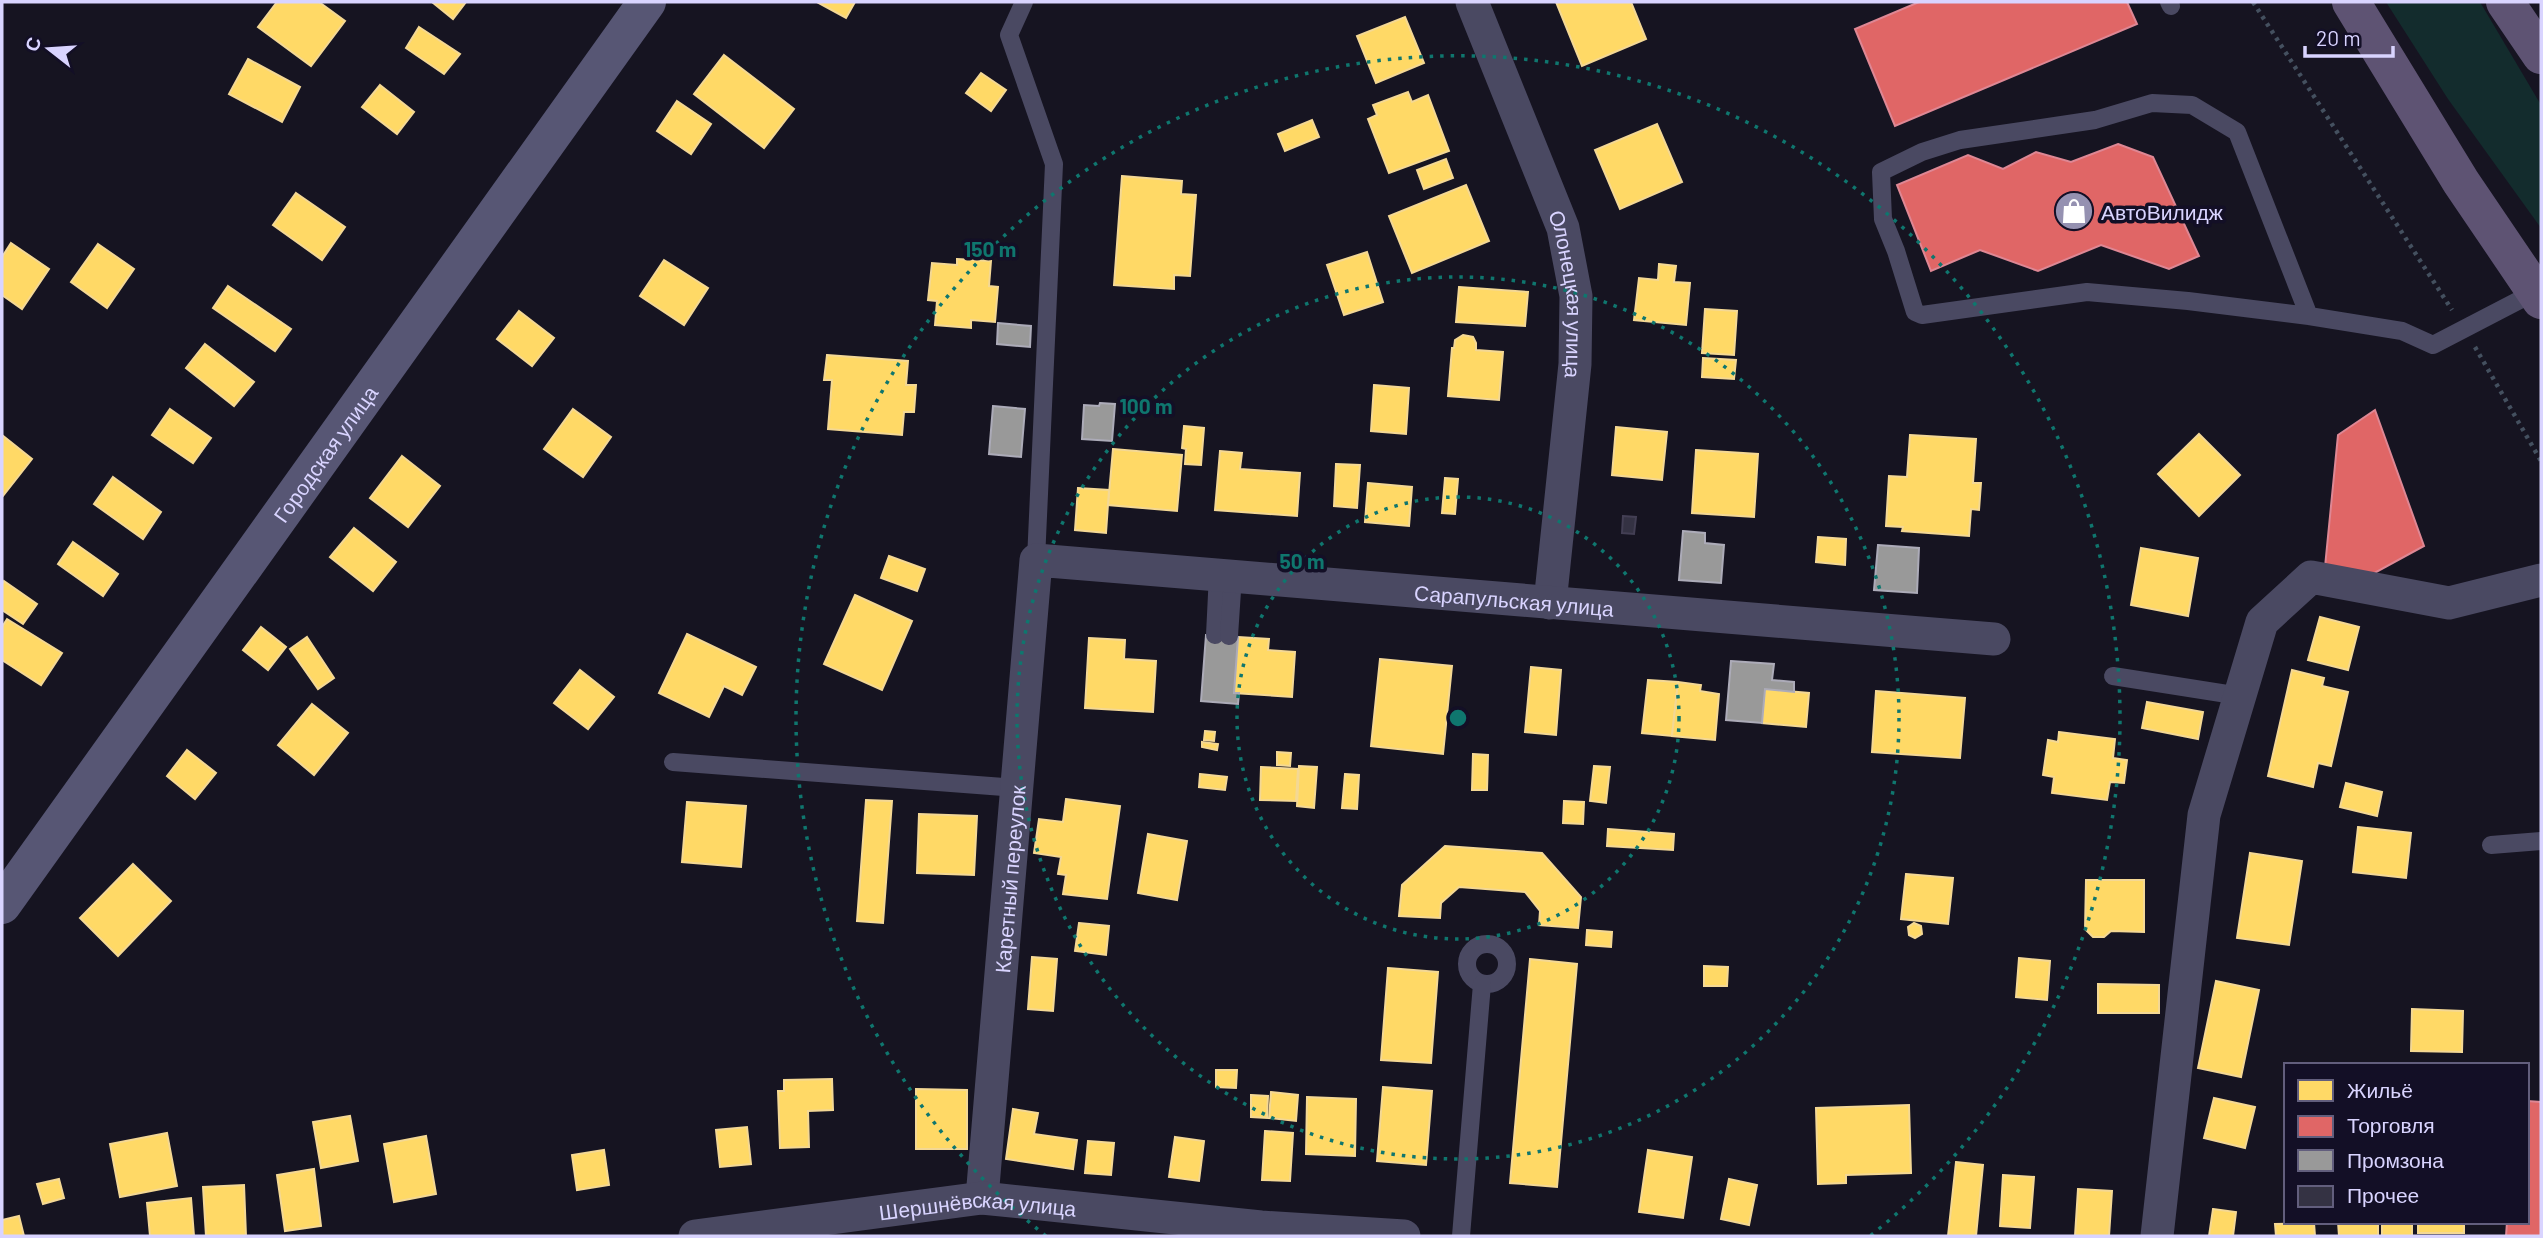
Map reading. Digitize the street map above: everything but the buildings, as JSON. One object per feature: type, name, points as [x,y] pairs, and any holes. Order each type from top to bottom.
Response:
[{"type":"main road","points":[[2351,2],[2461,182],[2538,296]]},
{"type":"main road","points":[[2505,2],[2541,55]]},
{"type":"street","name":"Городская улица","points":[[2,905],[648,2]]},
{"type":"street","name":"Олонецкая улица","points":[[1472,2],[1563,228],[1576,296],[1575,364],[1550,603]]},
{"type":"street","name":"Сарапульская улица","points":[[1036,560],[1994,639]]},
{"type":"street","name":"Каретный переулок","points":[[982,1198],[1036,560]]},
{"type":"street","points":[[2157,1236],[2204,815],[2262,622],[2311,577],[2449,603],[2541,580]]},
{"type":"street","name":"Шершнёвская улица","points":[[695,1236],[982,1198],[1260,1231],[1404,1236]]},
{"type":"lane","points":[[1024,2],[1009,34],[1054,163],[1036,560]]},
{"type":"lane","points":[[2309,316],[2237,132],[2192,105],[2152,103],[2095,120],[1961,140],[1922,152],[1881,172],[1883,219],[1915,312],[1922,315],[2087,292],[2188,300],[2309,316],[2402,331],[2433,345],[2538,296]]},
{"type":"lane","points":[[1222,636],[1226,575]]},
{"type":"lane","points":[[2113,676],[2240,696]]},
{"type":"lane","points":[[673,762],[1017,788]]},
{"type":"lane","points":[[2491,845],[2541,841]]},
{"type":"lane","points":[[1461,1236],[1482,984]]},
{"type":"path","points":[[2253,2],[2464,329],[2541,461]]},
{"type":"green space","points":[[2386,2],[2480,2],[2541,105],[2541,228],[2448,99]]},
{"type":"place","name":"АвтоВилидж","points":[[2074,211]]}]
